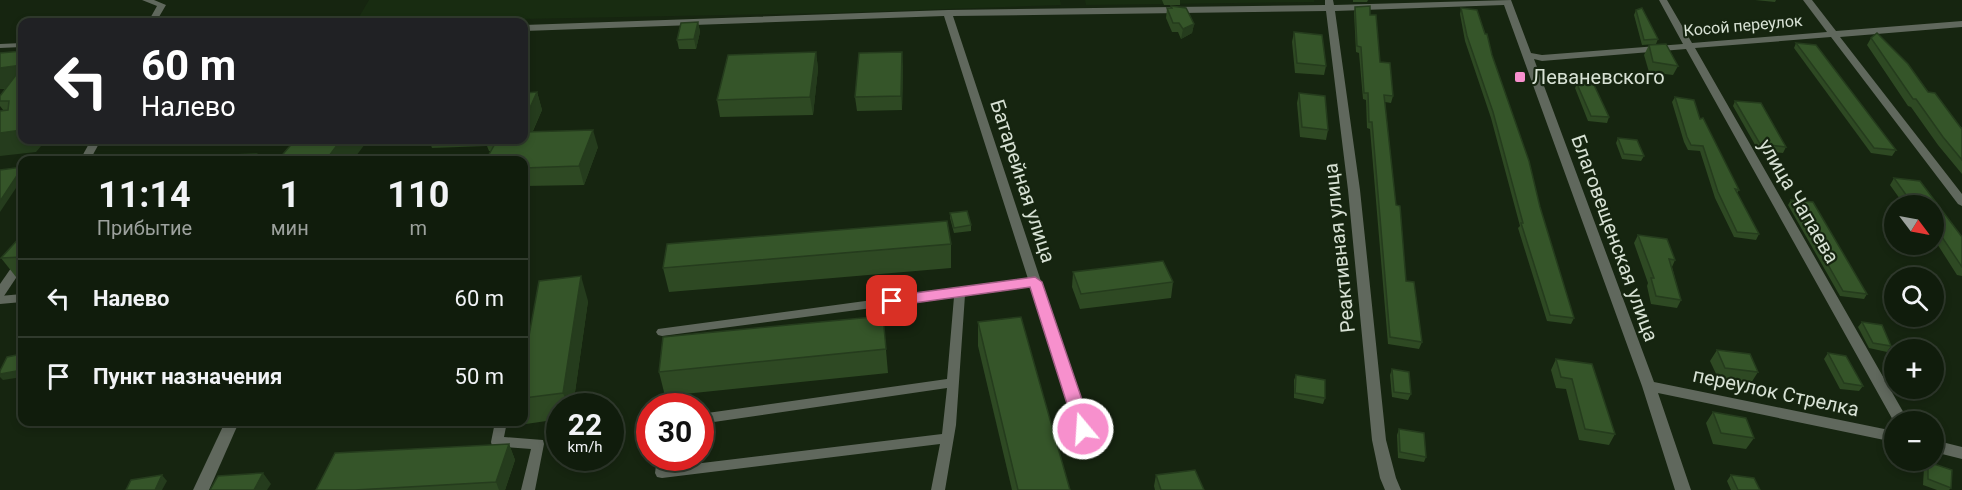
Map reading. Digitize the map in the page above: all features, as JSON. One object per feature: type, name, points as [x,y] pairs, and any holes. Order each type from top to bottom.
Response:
[{"type":"street","name":"улица Чапаева","points":[[1663,0],[1896,411]]},
{"type":"street","points":[[1807,0],[1830,33],[1962,202]]},
{"type":"street","points":[[528,27],[948,13],[1507,1]]},
{"type":"street","name":"Благовещенская улица","points":[[1507,1],[1649,386],[1683,490]]},
{"type":"street","name":"Реактивная улица","points":[[1329,4],[1354,190],[1378,440],[1393,490]]},
{"type":"street","name":"Батарейная улица","points":[[948,13],[1083,429]]},
{"type":"street","name":"Косой переулок","points":[[1527,55],[1542,58],[1962,24]]},
{"type":"street","points":[[0,293],[18,267]]},
{"type":"street","name":"переулок Стрелка","points":[[1649,386],[1884,435]]},
{"type":"street","points":[[201,490],[230,426]]},
{"type":"street","points":[[1944,448],[1962,453]]},
{"type":"lane","points":[[146,0],[162,5],[154,18]]},
{"type":"lane","points":[[0,46],[18,45]]},
{"type":"lane","points":[[662,332],[1035,282]]},
{"type":"lane","points":[[938,490],[948,438],[960,292]]},
{"type":"lane","points":[[0,300],[18,298]]},
{"type":"lane","points":[[714,417],[953,383]]},
{"type":"lane","points":[[500,426],[497,442],[538,444],[528,490]]},
{"type":"lane","points":[[714,467],[948,438]]},
{"type":"lane","points":[[662,471],[662,473],[678,471]]},
{"type":"shaded area","points":[[369,0],[1060,0],[1061,5],[834,13],[528,19],[358,18]]},
{"type":"shaded area","points":[[1085,0],[1314,0],[1314,2],[1086,5]]},
{"type":"building","points":[[1171,6],[1186,8],[1194,24],[1183,29],[1179,23],[1173,23],[1167,8],[1172,8]]},
{"type":"building","points":[[1370,6],[1370,15],[1376,15],[1380,62],[1390,63],[1393,96],[1384,95],[1396,205],[1400,206],[1406,281],[1414,282],[1422,342],[1390,337],[1372,122],[1369,122],[1368,93],[1364,93],[1361,47],[1357,46],[1355,7]]},
{"type":"building","points":[[1461,8],[1477,10],[1485,34],[1487,34],[1492,55],[1529,161],[1540,207],[1574,318],[1550,315],[1521,223],[1523,223],[1493,112],[1467,36]]},
{"type":"building","points":[[1642,8],[1658,39],[1644,40],[1636,10]]},
{"type":"building","points":[[698,22],[694,39],[677,40],[681,23]]},
{"type":"building","points":[[1294,32],[1322,35],[1326,66],[1297,63]]},
{"type":"building","points":[[1877,33],[1908,64],[1928,92],[1935,93],[1962,128],[1962,160],[1916,99],[1913,99],[1871,38]]},
{"type":"building","points":[[1796,43],[1816,45],[1896,150],[1874,148]]},
{"type":"building","points":[[1666,44],[1678,66],[1653,62],[1649,45]]},
{"type":"building","points":[[18,51],[18,66],[0,68],[0,53]]},
{"type":"building","points":[[816,52],[810,97],[717,100],[728,55]]},
{"type":"building","points":[[902,52],[901,96],[855,97],[859,53]]},
{"type":"building","points":[[18,72],[18,131],[0,133],[0,111],[8,110],[9,101],[0,101],[0,96]]},
{"type":"building","points":[[1577,84],[1594,85],[1609,117],[1591,116]]},
{"type":"building","points":[[537,92],[528,112],[528,93]]},
{"type":"building","points":[[1299,93],[1325,96],[1328,130],[1302,127]]},
{"type":"building","points":[[1675,97],[1694,100],[1700,119],[1703,118],[1739,190],[1735,189],[1759,234],[1737,232],[1718,192],[1703,146],[1691,145],[1687,137]]},
{"type":"building","points":[[1735,101],[1761,103],[1786,147],[1760,144]]},
{"type":"building","points":[[593,130],[579,166],[528,168],[528,156],[488,156],[495,144],[528,144],[528,132]]},
{"type":"building","points":[[1618,138],[1637,140],[1644,156],[1624,154]]},
{"type":"building","points":[[292,144],[338,144],[329,156],[281,156]]},
{"type":"building","points":[[256,154],[254,156],[205,156]]},
{"type":"building","points":[[18,168],[18,174],[0,201],[0,170]]},
{"type":"building","points":[[1894,178],[1920,181],[1930,195],[1906,195]]},
{"type":"building","points":[[1791,200],[1813,202],[1867,294],[1843,291]]},
{"type":"building","points":[[967,211],[971,225],[954,228],[950,213]]},
{"type":"building","points":[[1944,213],[1962,237],[1962,267],[1944,240]]},
{"type":"building","points":[[947,221],[951,244],[663,268],[667,244]]},
{"type":"building","points":[[1638,235],[1667,239],[1675,260],[1669,259],[1681,300],[1656,296],[1651,278],[1654,278]]},
{"type":"building","points":[[18,239],[18,257],[1,258]]},
{"type":"building","points":[[1163,261],[1173,282],[1081,294],[1073,272]]},
{"type":"building","points":[[581,276],[563,393],[546,393],[546,395],[528,397],[528,341],[539,281]]},
{"type":"building","points":[[883,316],[886,349],[659,372],[663,337]]},
{"type":"building","points":[[1021,317],[1070,490],[1018,490],[978,322]]},
{"type":"building","points":[[1862,322],[1882,325],[1888,339],[1884,339],[1884,345],[1873,343]]},
{"type":"building","points":[[1717,350],[1750,354],[1758,372],[1725,368]]},
{"type":"building","points":[[1828,353],[1846,356],[1863,386],[1844,383]]},
{"type":"building","points":[[18,355],[18,371],[0,374],[0,371],[7,357]]},
{"type":"building","points":[[1556,359],[1592,364],[1615,434],[1585,429],[1572,379],[1561,377]]},
{"type":"building","points":[[1392,369],[1409,372],[1411,394],[1394,392]]},
{"type":"building","points":[[1296,375],[1325,380],[1325,398],[1295,393]]},
{"type":"building","points":[[1713,412],[1746,418],[1754,438],[1721,433]]},
{"type":"building","points":[[1399,429],[1424,433],[1426,457],[1400,452]]},
{"type":"building","points":[[509,444],[496,482],[316,490],[335,453]]},
{"type":"building","points":[[1944,467],[1952,470],[1951,488],[1928,479],[1928,471],[1944,471]]},
{"type":"building","points":[[1195,470],[1204,490],[1161,490],[1156,475]]},
{"type":"building","points":[[263,473],[254,490],[210,490],[218,476]]},
{"type":"building","points":[[162,475],[155,490],[126,490],[131,480]]},
{"type":"building","points":[[1731,475],[1754,478],[1760,490],[1738,490]]},
{"type":"place","name":"Леваневского","points":[[1520,77]]},
{"type":"route","points":[[892,301],[1035,282],[1083,429]]}]
